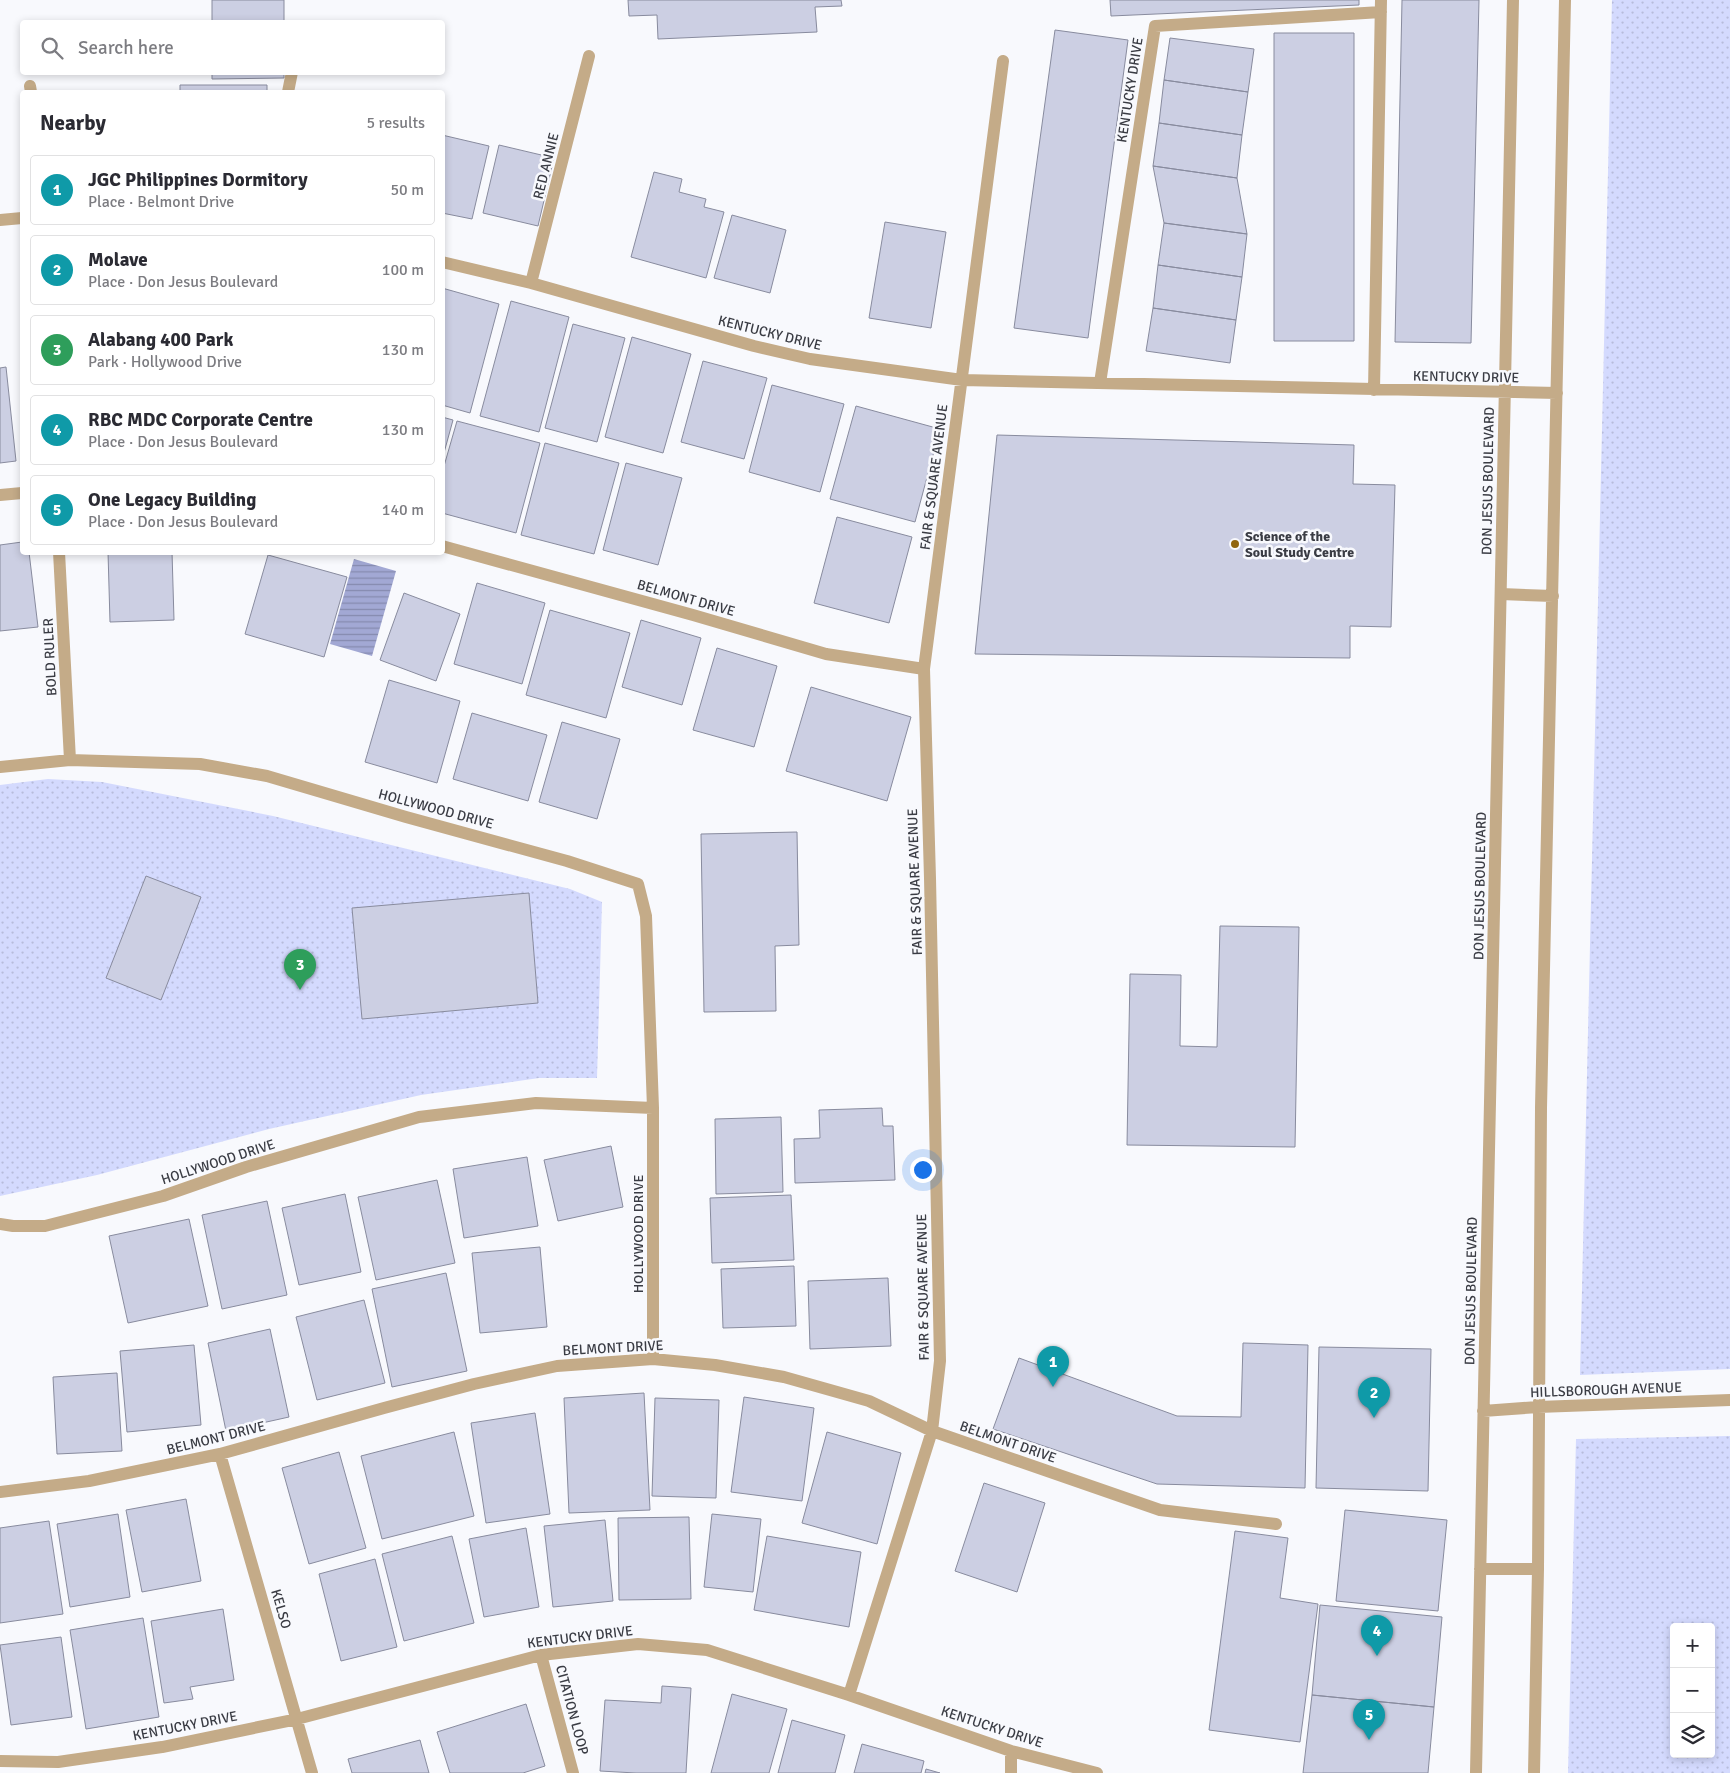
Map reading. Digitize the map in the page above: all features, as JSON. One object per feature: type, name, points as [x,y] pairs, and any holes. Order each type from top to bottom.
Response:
[{"type":"street","name":"DON JESUS BOULEVARD","points":[[1476,1773],[1513,0]]},
{"type":"street","points":[[1534,1773],[1538,1570],[1542,1098],[1565,0]]},
{"type":"street","name":"KENTUCKY DRIVE","points":[[1100,383],[1155,26],[1381,6],[1374,390]]},
{"type":"street","name":"RED ANNIE","points":[[531,283],[589,56]]},
{"type":"street","name":"FAIR & SQUARE AVENUE","points":[[849,1695],[932,1431],[940,1361],[931,888],[924,669],[1003,61]]},
{"type":"street","points":[[288,90],[291,75]]},
{"type":"street","points":[[0,220],[20,218]]},
{"type":"street","name":"KENTUCKY DRIVE","points":[[445,263],[531,283],[810,360],[962,380],[1557,393]]},
{"type":"street","points":[[0,495],[20,493]]},
{"type":"street","name":"BELMONT DRIVE","points":[[445,547],[693,615],[826,654],[924,669]]},
{"type":"street","name":"BOLD RULER","points":[[59,555],[70,760]]},
{"type":"street","points":[[1501,594],[1552,596]]},
{"type":"street","name":"HOLLYWOOD DRIVE","points":[[0,767],[70,760],[200,764],[267,776],[406,817],[567,861],[638,884],[646,916],[653,1108],[653,1359]]},
{"type":"street","name":"HOLLYWOOD DRIVE","points":[[0,1224],[45,1226],[163,1196],[246,1168],[419,1118],[536,1103],[653,1108]]},
{"type":"street","name":"BELMONT DRIVE","points":[[0,1492],[89,1481],[220,1454],[384,1408],[557,1366],[653,1359],[715,1365],[784,1377],[869,1402],[932,1431],[1160,1510],[1276,1524]]},
{"type":"street","name":"HILLSBOROUGH AVENUE","points":[[1483,1411],[1538,1407],[1730,1400]]},
{"type":"street","name":"KELSO","points":[[220,1454],[312,1773]]},
{"type":"street","points":[[1480,1569],[1538,1570]]},
{"type":"street","name":"KENTUCKY DRIVE","points":[[0,1761],[58,1767],[297,1719],[541,1655],[638,1644],[707,1650],[849,1695],[1011,1751],[1097,1773]]},
{"type":"street","name":"CITATION LOOP","points":[[541,1655],[573,1773]]},
{"type":"street","points":[[1011,1751],[1011,1773]]},
{"type":"shaded area","points":[[1612,0],[1730,0],[1730,1369],[1580,1375]]},
{"type":"shaded area","points":[[354,559],[396,571],[372,656],[330,644]]},
{"type":"shaded area","points":[[48,779],[102,782],[273,816],[570,889],[602,902],[597,1078],[539,1078],[421,1095],[269,1129],[97,1175],[0,1196],[0,785]]},
{"type":"shaded area","points":[[1730,1436],[1730,1773],[1568,1773],[1576,1439]]},
{"type":"building","points":[[212,0],[284,0],[284,20],[212,20]]},
{"type":"building","points":[[628,0],[841,0],[842,6],[815,7],[817,32],[658,39],[657,15],[629,16]]},
{"type":"building","points":[[1110,0],[1359,0],[1359,5],[1111,16]]},
{"type":"building","points":[[1402,0],[1479,0],[1471,343],[1395,342]]},
{"type":"building","points":[[1055,30],[1128,40],[1088,338],[1014,328]]},
{"type":"building","points":[[1274,33],[1354,33],[1354,341],[1274,341]]},
{"type":"building","points":[[1170,38],[1254,49],[1248,92],[1164,80]]},
{"type":"building","points":[[212,75],[284,75],[284,78],[212,79]]},
{"type":"building","points":[[1164,80],[1248,92],[1242,135],[1159,123]]},
{"type":"building","points":[[180,85],[267,85],[267,90],[180,90]]},
{"type":"building","points":[[1159,123],[1242,135],[1237,178],[1153,166]]},
{"type":"building","points":[[445,136],[489,146],[472,219],[445,214]]},
{"type":"building","points":[[499,145],[554,158],[538,226],[483,213]]},
{"type":"building","points":[[1153,166],[1237,178],[1247,234],[1164,223]]},
{"type":"building","points":[[654,172],[682,179],[679,192],[706,199],[704,207],[724,212],[706,278],[631,257]]},
{"type":"building","points":[[732,215],[786,230],[770,293],[714,278]]},
{"type":"building","points":[[885,222],[946,232],[931,328],[869,318]]},
{"type":"building","points":[[1164,223],[1247,234],[1242,277],[1158,265]]},
{"type":"building","points":[[1158,265],[1242,277],[1236,320],[1153,308]]},
{"type":"building","points":[[445,289],[499,304],[470,413],[445,406]]},
{"type":"building","points":[[511,301],[569,317],[539,432],[480,416]]},
{"type":"building","points":[[1153,308],[1236,320],[1230,363],[1146,351]]},
{"type":"building","points":[[573,324],[625,338],[597,442],[545,428]]},
{"type":"building","points":[[632,337],[691,354],[663,453],[605,437]]},
{"type":"building","points":[[703,361],[767,378],[744,459],[681,442]]},
{"type":"building","points":[[6,367],[16,461],[0,463],[0,368]]},
{"type":"building","points":[[772,385],[844,404],[820,492],[749,472]]},
{"type":"building","points":[[856,406],[940,429],[915,522],[830,499]]},
{"type":"building","points":[[445,418],[453,420],[445,449]]},
{"type":"building","points":[[457,421],[540,443],[516,533],[445,514],[445,463]]},
{"type":"building","name":"Science of the Soul Study Centre","points":[[997,435],[1354,445],[1353,484],[1395,485],[1391,627],[1350,626],[1350,658],[975,654]]},
{"type":"building","points":[[545,443],[619,463],[594,554],[521,535]]},
{"type":"building","points":[[626,463],[682,478],[658,565],[603,550]]},
{"type":"building","points":[[837,517],[912,537],[889,623],[814,603]]},
{"type":"building","points":[[20,542],[20,555],[29,555],[38,627],[0,631],[0,545]]},
{"type":"building","points":[[108,555],[172,555],[174,620],[110,622]]},
{"type":"building","points":[[268,555],[347,577],[324,657],[245,634]]},
{"type":"building","points":[[477,583],[545,603],[522,684],[454,664]]},
{"type":"building","points":[[404,593],[460,614],[436,681],[380,660]]},
{"type":"building","points":[[550,610],[630,633],[606,718],[526,695]]},
{"type":"building","points":[[641,620],[701,638],[682,705],[622,687]]},
{"type":"building","points":[[717,648],[777,666],[754,747],[693,730]]},
{"type":"building","points":[[389,680],[460,701],[437,783],[365,762]]},
{"type":"building","points":[[811,687],[911,717],[887,801],[786,771]]},
{"type":"building","points":[[472,713],[547,735],[528,801],[453,779]]},
{"type":"building","points":[[562,722],[620,739],[597,819],[539,802]]},
{"type":"building","points":[[797,832],[799,945],[775,946],[776,1011],[704,1012],[701,834]]},
{"type":"building","points":[[146,876],[201,897],[161,1000],[106,978]]},
{"type":"building","points":[[529,893],[538,1003],[362,1019],[352,908]]},
{"type":"building","points":[[1220,926],[1299,927],[1295,1147],[1127,1145],[1130,974],[1181,975],[1180,1046],[1217,1047]]},
{"type":"building","points":[[882,1108],[883,1126],[893,1126],[895,1180],[795,1183],[794,1139],[820,1138],[819,1110]]},
{"type":"building","points":[[781,1117],[783,1192],[716,1194],[715,1119]]},
{"type":"building","points":[[611,1146],[623,1207],[558,1221],[544,1160]]},
{"type":"building","points":[[527,1157],[538,1226],[464,1238],[453,1169]]},
{"type":"building","points":[[437,1180],[455,1263],[376,1280],[358,1197]]},
{"type":"building","points":[[345,1194],[361,1272],[299,1285],[282,1208]]},
{"type":"building","points":[[791,1195],[794,1260],[712,1263],[710,1198]]},
{"type":"building","points":[[267,1201],[287,1295],[222,1309],[202,1215]]},
{"type":"building","points":[[189,1219],[208,1306],[128,1323],[109,1236]]},
{"type":"building","points":[[540,1247],[547,1327],[480,1333],[472,1253]]},
{"type":"building","points":[[794,1266],[796,1326],[723,1328],[721,1269]]},
{"type":"building","points":[[446,1273],[467,1371],[392,1387],[372,1289]]},
{"type":"building","points":[[888,1278],[891,1346],[810,1349],[808,1281]]},
{"type":"building","points":[[364,1300],[385,1383],[317,1400],[296,1317]]},
{"type":"building","points":[[270,1329],[289,1417],[226,1431],[208,1343]]},
{"type":"building","points":[[1243,1343],[1308,1345],[1305,1488],[1157,1484],[993,1429],[1019,1358],[1177,1416],[1241,1417]]},
{"type":"building","points":[[194,1345],[201,1425],[127,1432],[120,1351]]},
{"type":"building","points":[[1319,1347],[1431,1349],[1428,1491],[1316,1488]]},
{"type":"building","points":[[117,1373],[122,1451],[57,1454],[53,1377]]},
{"type":"building","points":[[644,1393],[650,1510],[569,1513],[564,1398]]},
{"type":"building","points":[[744,1397],[814,1408],[802,1501],[731,1492]]},
{"type":"building","points":[[655,1398],[719,1400],[716,1498],[652,1496]]},
{"type":"building","points":[[535,1413],[550,1514],[486,1523],[471,1423]]},
{"type":"building","points":[[454,1432],[474,1516],[382,1539],[361,1456]]},
{"type":"building","points":[[827,1432],[901,1453],[877,1544],[802,1523]]},
{"type":"building","points":[[339,1452],[366,1548],[309,1564],[282,1468]]},
{"type":"building","points":[[984,1483],[1045,1503],[1017,1592],[955,1571]]},
{"type":"building","points":[[186,1499],[201,1581],[142,1592],[126,1510]]},
{"type":"building","points":[[1345,1510],[1447,1520],[1438,1611],[1336,1601]]},
{"type":"building","points":[[118,1514],[130,1597],[70,1607],[57,1524]]},
{"type":"building","points":[[712,1514],[761,1519],[753,1592],[704,1587]]},
{"type":"building","points":[[689,1517],[691,1599],[619,1600],[618,1518]]},
{"type":"building","points":[[605,1520],[613,1601],[553,1607],[544,1526]]},
{"type":"building","points":[[49,1521],[63,1614],[0,1623],[0,1528]]},
{"type":"building","points":[[526,1528],[539,1607],[484,1617],[469,1539]]},
{"type":"building","points":[[1235,1531],[1288,1538],[1280,1598],[1318,1604],[1300,1742],[1209,1730]]},
{"type":"building","points":[[452,1536],[474,1623],[404,1641],[382,1554]]},
{"type":"building","points":[[767,1536],[861,1552],[849,1627],[754,1610]]},
{"type":"building","points":[[375,1559],[397,1647],[341,1661],[319,1574]]},
{"type":"building","points":[[1320,1605],[1442,1617],[1434,1707],[1312,1695]]},
{"type":"building","points":[[223,1609],[234,1680],[190,1687],[193,1699],[164,1703],[151,1621]]},
{"type":"building","points":[[143,1618],[159,1717],[86,1729],[70,1630]]},
{"type":"building","points":[[61,1637],[72,1717],[11,1725],[0,1645]]},
{"type":"building","points":[[662,1686],[691,1688],[686,1773],[600,1771],[605,1700],[661,1703]]},
{"type":"building","points":[[732,1694],[787,1709],[769,1773],[711,1773]]},
{"type":"building","points":[[1312,1695],[1434,1707],[1428,1773],[1303,1773]]},
{"type":"building","points":[[526,1704],[545,1766],[523,1773],[450,1773],[437,1732]]},
{"type":"building","points":[[792,1720],[845,1735],[835,1773],[778,1773]]},
{"type":"building","points":[[420,1740],[429,1773],[352,1773],[348,1759]]},
{"type":"building","points":[[862,1744],[924,1761],[921,1773],[854,1773]]},
{"type":"building","points":[[926,1769],[940,1773],[925,1773]]},
{"type":"place","name":"Science of the Soul Study Centre","points":[[1235,544]]},
{"type":"place","name":"Alabang 400 Park","points":[[300,990]]},
{"type":"place","name":"JGC Philippines Dormitory","points":[[1053,1387]]},
{"type":"place","name":"Molave","points":[[1374,1418]]},
{"type":"place","name":"RBC MDC Corporate Centre","points":[[1377,1656]]},
{"type":"place","name":"One Legacy Building","points":[[1369,1740]]}]
